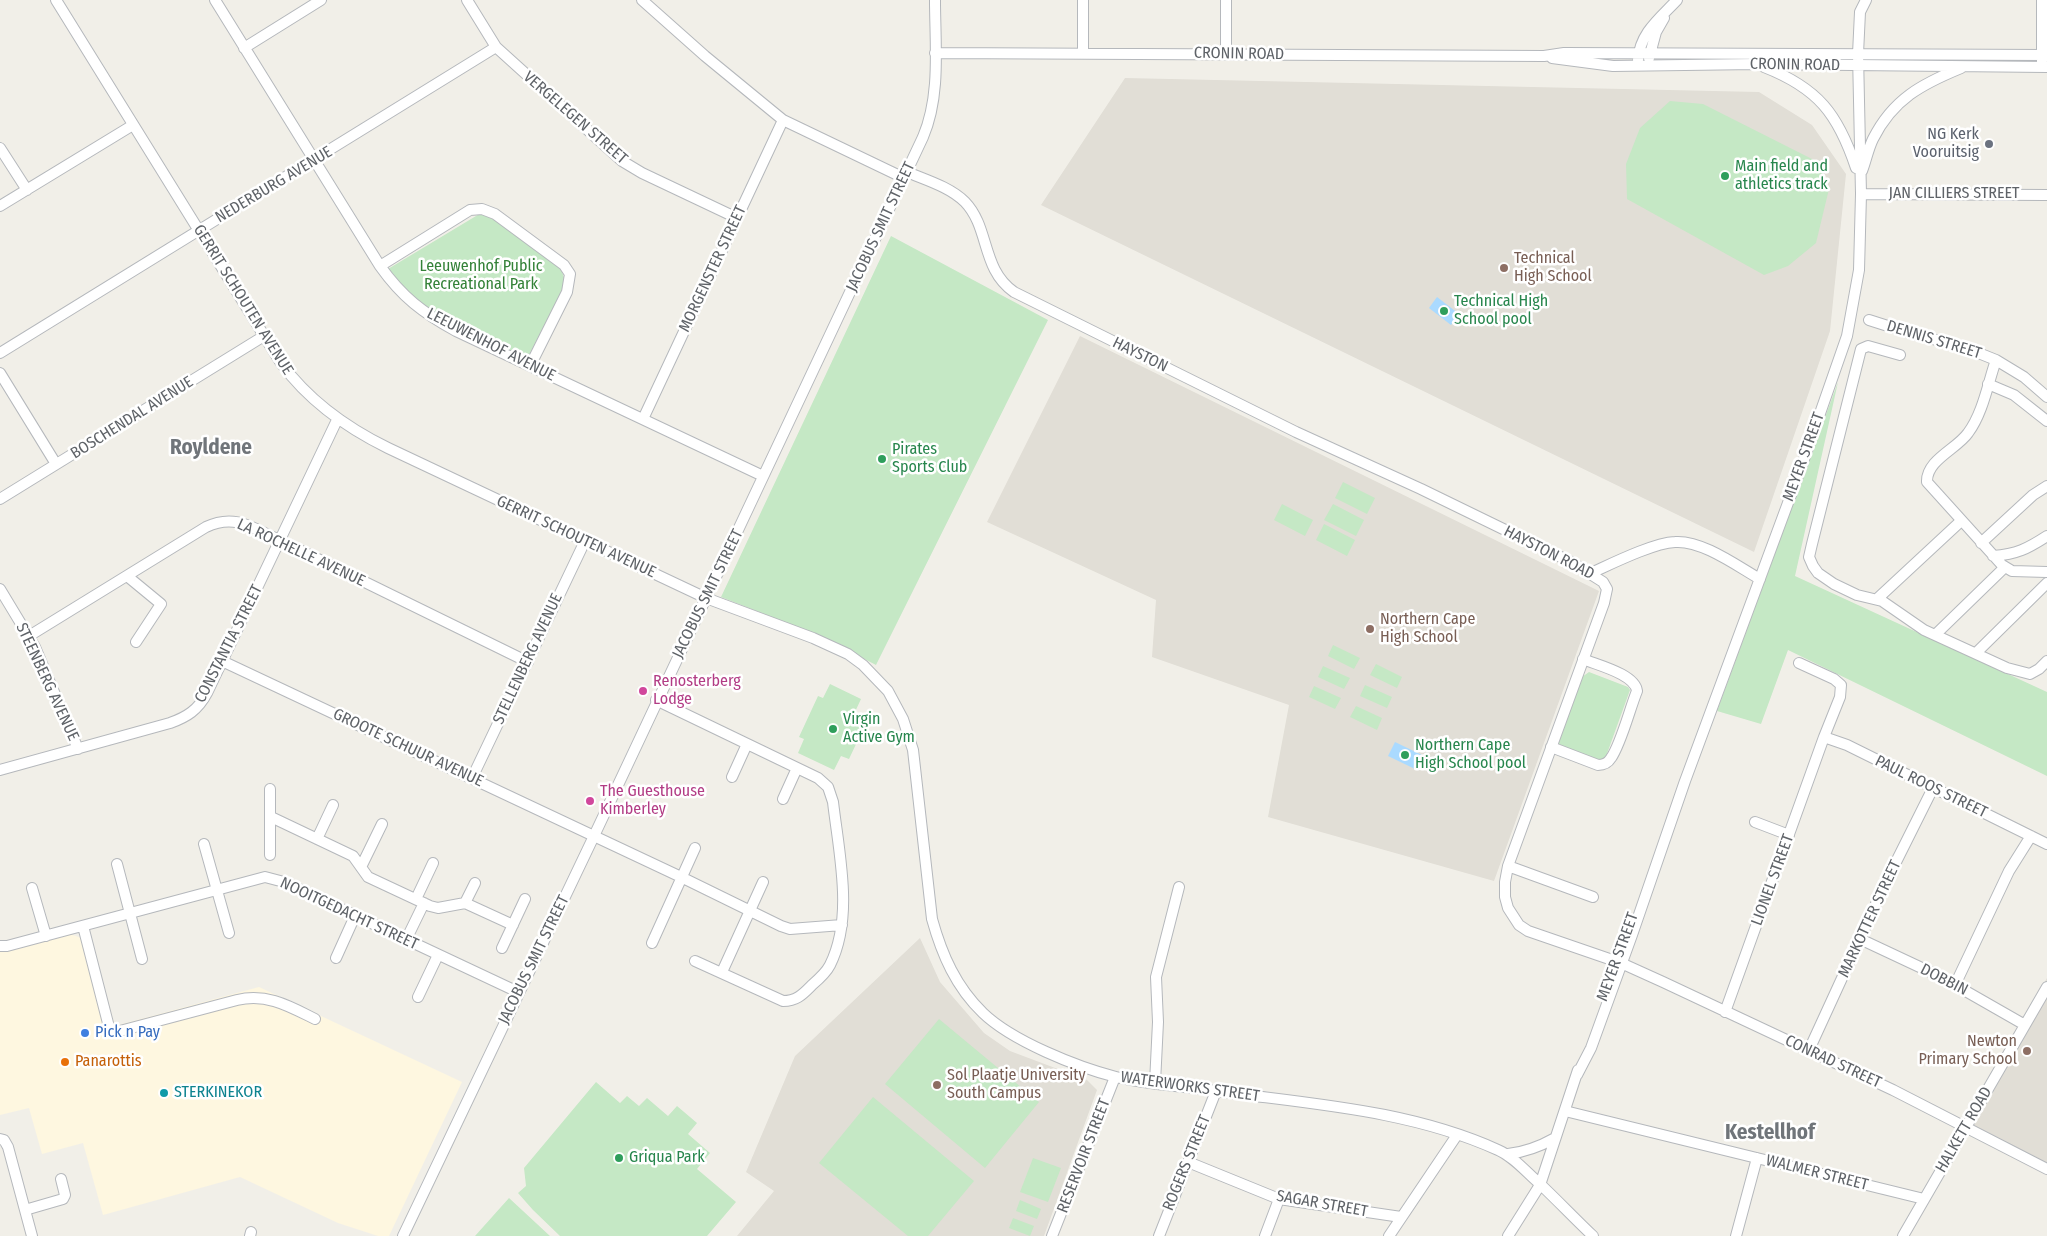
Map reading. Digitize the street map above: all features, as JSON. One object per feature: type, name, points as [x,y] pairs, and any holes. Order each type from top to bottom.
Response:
[{"type":"street","name":"LEEUWENHOF AVENUE","points":[[215,0],[380,266],[402,295],[430,316],[456,331],[764,476]]},
{"type":"street","points":[[244,48],[321,0]]},
{"type":"street","name":"VERGELEGEN STREET","points":[[466,0],[496,47],[630,167],[737,218]]},
{"type":"street","name":"HAYSTON","points":[[642,0],[705,56],[783,120],[905,175],[944,188],[965,202],[976,220],[992,266],[1003,283],[1014,292],[1296,432],[1420,490]]},
{"type":"street","name":"JACOBUS SMIT STREET","points":[[403,1236],[594,836],[656,700],[764,476],[927,128],[934,96],[935,0]]},
{"type":"street","points":[[1083,0],[1083,52]]},
{"type":"street","points":[[1226,0],[1226,54]]},
{"type":"street","name":"MEYER STREET","points":[[1508,1236],[1540,1185],[1578,1075],[1582,1058],[1619,962],[1655,854],[1663,843],[1760,579],[1846,336],[1859,270],[1860,178],[1857,66],[1860,12],[1866,0]]},
{"type":"street","points":[[2042,0],[2044,67]]},
{"type":"street","name":"GERRIT SCHOUTEN AVENUE","points":[[60,1],[133,124],[264,336],[281,363],[301,388],[337,420],[376,442],[706,598]]},
{"type":"street","points":[[1648,66],[1656,32],[1674,3]]},
{"type":"street","points":[[1637,67],[1638,54],[1647,30],[1674,3]]},
{"type":"street","name":"NEDERBURG AVENUE","points":[[0,353],[496,47]]},
{"type":"street","name":"CRONIN ROAD","points":[[935,52],[1544,56],[1564,54],[2044,55]]},
{"type":"street","name":"CRONIN ROAD","points":[[1544,56],[1558,60],[1637,67],[1756,64],[2044,67]]},
{"type":"street","points":[[1756,64],[1780,73],[1817,97],[1832,114],[1844,133],[1860,178]]},
{"type":"street","points":[[1860,178],[1874,138],[1894,108],[1928,81],[1967,66]]},
{"type":"street","name":"MORGENSTER STREET","points":[[642,418],[783,120]]},
{"type":"street","points":[[0,206],[133,124]]},
{"type":"street","points":[[0,148],[26,190]]},
{"type":"street","name":"JAN CILLIERS STREET","points":[[1860,194],[2047,195]]},
{"type":"street","points":[[380,266],[470,210],[482,209],[501,218],[564,265],[570,274],[567,292],[530,366]]},
{"type":"street","name":"DENNIS STREET","points":[[1869,320],[1916,336],[1961,346],[1996,360],[2019,374],[2047,397]]},
{"type":"street","name":"BOSCHENDAL AVENUE","points":[[0,499],[264,336]]},
{"type":"street","points":[[1900,354],[1868,346],[1861,349],[1810,557],[1813,566],[1825,578],[1857,595],[1888,603],[1918,627],[2026,675],[2034,672],[2047,660]]},
{"type":"street","points":[[1996,360],[1968,434],[1936,464],[1927,477],[1927,482],[2005,567],[2012,571],[2047,572]]},
{"type":"street","points":[[0,373],[56,464]]},
{"type":"street","points":[[1988,384],[2014,395],[2047,421]]},
{"type":"street","name":"CONSTANTIA STREET","points":[[0,770],[170,723],[189,715],[204,700],[337,420]]},
{"type":"street","points":[[1981,543],[2033,495],[2047,486]]},
{"type":"street","name":"HAYSTON ROAD","points":[[1420,490],[1591,573],[1603,582],[1607,593],[1508,866],[1505,897],[1508,908],[1519,925],[1528,931],[1619,962]]},
{"type":"street","name":"LA ROCHELLE AVENUE","points":[[29,636],[206,527],[228,520],[240,522],[279,540],[528,662]]},
{"type":"street","points":[[1877,600],[1961,521]]},
{"type":"street","points":[[1993,556],[2011,555],[2021,552],[2047,536]]},
{"type":"street","name":"STELLENBERG AVENUE","points":[[472,778],[585,541]]},
{"type":"street","points":[[1591,573],[1624,558],[1674,542],[1692,545],[1709,551],[1760,579]]},
{"type":"street","points":[[1935,635],[2005,567]]},
{"type":"street","points":[[127,576],[161,604],[136,642]]},
{"type":"street","points":[[1976,653],[2047,583]]},
{"type":"street","name":"STEENBERG AVENUE","points":[[0,589],[29,636],[78,749]]},
{"type":"street","name":"WATERWORKS STREET","points":[[706,598],[833,646],[857,660],[880,681],[896,704],[909,733],[913,750],[932,919],[939,943],[950,971],[984,1013],[1017,1038],[1065,1059],[1115,1077],[1372,1112],[1421,1122],[1457,1134],[1508,1154],[1593,1236]]},
{"type":"street","points":[[1552,747],[1598,765],[1608,762],[1615,751],[1637,691],[1636,686],[1624,675],[1583,659]]},
{"type":"street","name":"GROOTE SCHUUR AVENUE","points":[[222,661],[790,929],[842,925]]},
{"type":"street","points":[[1799,663],[1834,679],[1841,685],[1840,697],[1824,737]]},
{"type":"street","points":[[656,700],[818,778],[828,787],[831,794],[844,910],[842,925],[830,966],[821,977],[795,1000],[783,1001],[695,960]]},
{"type":"street","name":"LIONEL STREET","points":[[1724,1012],[1824,737]]},
{"type":"street","name":"PAUL ROOS STREET","points":[[1824,737],[1847,745],[2047,844]]},
{"type":"street","points":[[732,777],[747,744]]},
{"type":"street","points":[[783,799],[797,768]]},
{"type":"street","name":"MARKOTTER STREET","points":[[1809,1050],[1933,788]]},
{"type":"street","points":[[270,789],[270,855]]},
{"type":"street","points":[[317,839],[333,805]]},
{"type":"street","points":[[271,817],[355,858],[368,877],[420,901],[438,908],[465,903],[513,925]]},
{"type":"street","points":[[1755,822],[1789,835]]},
{"type":"street","points":[[361,867],[382,824]]},
{"type":"street","points":[[1955,985],[2009,871],[2031,836]]},
{"type":"street","points":[[204,844],[229,933]]},
{"type":"street","points":[[652,942],[695,848]]},
{"type":"street","points":[[406,940],[433,863]]},
{"type":"street","points":[[117,864],[142,959]]},
{"type":"street","points":[[1508,866],[1593,897]]},
{"type":"street","name":"NOOITGEDACHT STREET","points":[[0,946],[8,946],[46,936],[255,878],[274,878],[518,992]]},
{"type":"street","points":[[722,972],[764,882]]},
{"type":"street","points":[[465,903],[475,883]]},
{"type":"street","points":[[1155,1083],[1158,1030],[1156,977],[1180,886]]},
{"type":"street","points":[[32,888],[46,936]]},
{"type":"street","points":[[502,948],[525,898]]},
{"type":"street","points":[[336,958],[355,916]]},
{"type":"street","points":[[83,926],[109,1027],[116,1032],[120,1033],[242,999],[255,998],[278,1001],[315,1019]]},
{"type":"street","name":"DOBBIN","points":[[1860,939],[1955,985],[2025,1025]]},
{"type":"street","points":[[418,997],[438,955]]},
{"type":"street","name":"CONRAD STREET","points":[[1619,962],[1893,1090],[2047,1169]]},
{"type":"street","name":"HALKETT ROAD","points":[[1902,1236],[2047,987]]},
{"type":"street","name":"RESERVOIR STREET","points":[[1052,1236],[1115,1077]]},
{"type":"street","name":"ROGERS STREET","points":[[1158,1236],[1216,1091]]},
{"type":"street","name":"WALMER STREET","points":[[1565,1111],[1924,1199]]},
{"type":"street","points":[[1389,1236],[1457,1134]]},
{"type":"street","points":[[1508,1154],[1524,1152],[1555,1138]]},
{"type":"street","points":[[0,1139],[4,1140],[8,1146],[30,1236]]},
{"type":"street","points":[[1736,1236],[1757,1158]]},
{"type":"street","name":"SAGAR STREET","points":[[1188,1162],[1279,1198],[1401,1217]]},
{"type":"street","points":[[25,1210],[63,1199],[65,1195],[61,1179]]},
{"type":"street","points":[[1265,1236],[1279,1198]]},
{"type":"shaded area","name":"Technical High School","points":[[1125,78],[1759,92],[1812,125],[1846,174],[1830,331],[1754,552],[1041,205]]},
{"type":"shaded area","name":"Northern Cape High School","points":[[1080,336],[1599,591],[1494,881],[1268,817],[1289,705],[1152,657],[1156,600],[987,522]]},
{"type":"shaded area","points":[[69,934],[79,937],[83,941],[91,939],[115,1026],[259,987],[462,1082],[389,1236],[378,1236],[338,1223],[240,1177],[103,1215],[83,1143],[42,1154],[29,1108],[0,1115],[0,950],[7,951]]},
{"type":"shaded area","name":"Sol Plaatje University South Campus","points":[[920,938],[940,982],[984,1033],[1010,1051],[1087,1080],[1097,1090],[1044,1236],[737,1236],[774,1191],[746,1172],[795,1056]]},
{"type":"shaded area","name":"Newton Primary School","points":[[2047,978],[2047,1167],[1967,1124]]},
{"type":"green space","name":"Main field and athletics track","points":[[1670,101],[1703,104],[1816,161],[1829,189],[1816,243],[1788,266],[1764,275],[1627,199],[1626,164],[1640,128]]},
{"type":"green space","name":"Leeuwenhof Public Recreational Park","points":[[481,213],[501,222],[560,265],[565,281],[528,357],[523,357],[449,322],[402,286],[388,269]]},
{"type":"green space","name":"Pirates Sports Club","points":[[891,236],[1048,320],[876,665],[820,636],[721,597]]},
{"type":"green space","points":[[1838,382],[1795,576],[2047,692],[2047,776],[1788,650],[1761,724],[1717,711]]},
{"type":"green space","points":[[1343,482],[1375,498],[1367,514],[1335,498]]},
{"type":"green space","points":[[1282,504],[1313,520],[1305,536],[1274,520]]},
{"type":"green space","points":[[1333,504],[1364,520],[1356,536],[1324,520]]},
{"type":"green space","points":[[1324,524],[1355,540],[1347,556],[1316,540]]},
{"type":"green space","points":[[1333,645],[1360,658],[1354,669],[1328,656]]},
{"type":"green space","points":[[1376,664],[1402,677],[1397,688],[1370,675]]},
{"type":"green space","points":[[1323,666],[1350,678],[1344,689],[1318,677]]},
{"type":"green space","points":[[1589,672],[1628,687],[1630,690],[1604,762],[1559,747],[1558,741],[1582,677]]},
{"type":"green space","name":"Virgin Active Gym","points":[[830,684],[861,699],[854,714],[867,721],[849,759],[841,756],[834,770],[798,753],[804,739],[799,737],[818,696],[823,698]]},
{"type":"green space","points":[[1365,685],[1392,697],[1387,708],[1360,696]]},
{"type":"green space","points":[[1314,686],[1341,698],[1335,709],[1309,697]]},
{"type":"green space","points":[[1356,706],[1382,718],[1377,730],[1350,717]]},
{"type":"green space","points":[[939,1019],[1039,1102],[985,1168],[885,1084]]},
{"type":"green space","name":"Griqua Park","points":[[596,1082],[620,1103],[627,1096],[639,1106],[647,1098],[668,1116],[677,1106],[697,1123],[688,1134],[710,1153],[697,1169],[736,1202],[707,1236],[560,1236],[518,1193],[526,1186],[524,1168]]},
{"type":"green space","points":[[873,1097],[974,1181],[928,1236],[908,1236],[819,1163]]},
{"type":"green space","points":[[1033,1158],[1061,1168],[1048,1202],[1020,1192]]},
{"type":"green space","points":[[509,1198],[550,1236],[475,1236]]},
{"type":"green space","points":[[1020,1200],[1041,1209],[1037,1219],[1016,1211]]},
{"type":"green space","points":[[1013,1218],[1034,1226],[1030,1236],[1009,1228]]},
{"type":"water","name":"Technical High School pool","points":[[1437,297],[1459,314],[1451,325],[1429,308]]},
{"type":"water","name":"Northern Cape High School pool","points":[[1395,742],[1422,755],[1415,769],[1388,756]]},
{"type":"place","name":"NG Kerk Vooruitsig","points":[[1989,144]]},
{"type":"place","name":"Main field and athletics track","points":[[1725,176]]},
{"type":"place","name":"Technical High School","points":[[1504,268]]},
{"type":"place","name":"Technical High School pool","points":[[1444,311]]},
{"type":"place","name":"Pirates Sports Club","points":[[882,459]]},
{"type":"place","name":"Northern Cape High School","points":[[1370,629]]},
{"type":"place","name":"Renosterberg Lodge","points":[[643,691]]},
{"type":"place","name":"Virgin Active Gym","points":[[833,729]]},
{"type":"place","name":"Northern Cape High School pool","points":[[1405,755]]},
{"type":"place","name":"The Guesthouse Kimberley","points":[[590,801]]},
{"type":"place","name":"Pick n Pay","points":[[85,1033]]},
{"type":"place","name":"Newton Primary School","points":[[2027,1051]]},
{"type":"place","name":"Panarottis","points":[[65,1062]]},
{"type":"place","name":"Sol Plaatje University South Campus","points":[[937,1085]]},
{"type":"place","name":"STERKINEKOR","points":[[164,1093]]},
{"type":"place","name":"Griqua Park","points":[[619,1158]]},
{"type":"district","name":"Royldene","points":[[211,448]]},
{"type":"district","name":"Kestellhof","points":[[1770,1133]]}]
